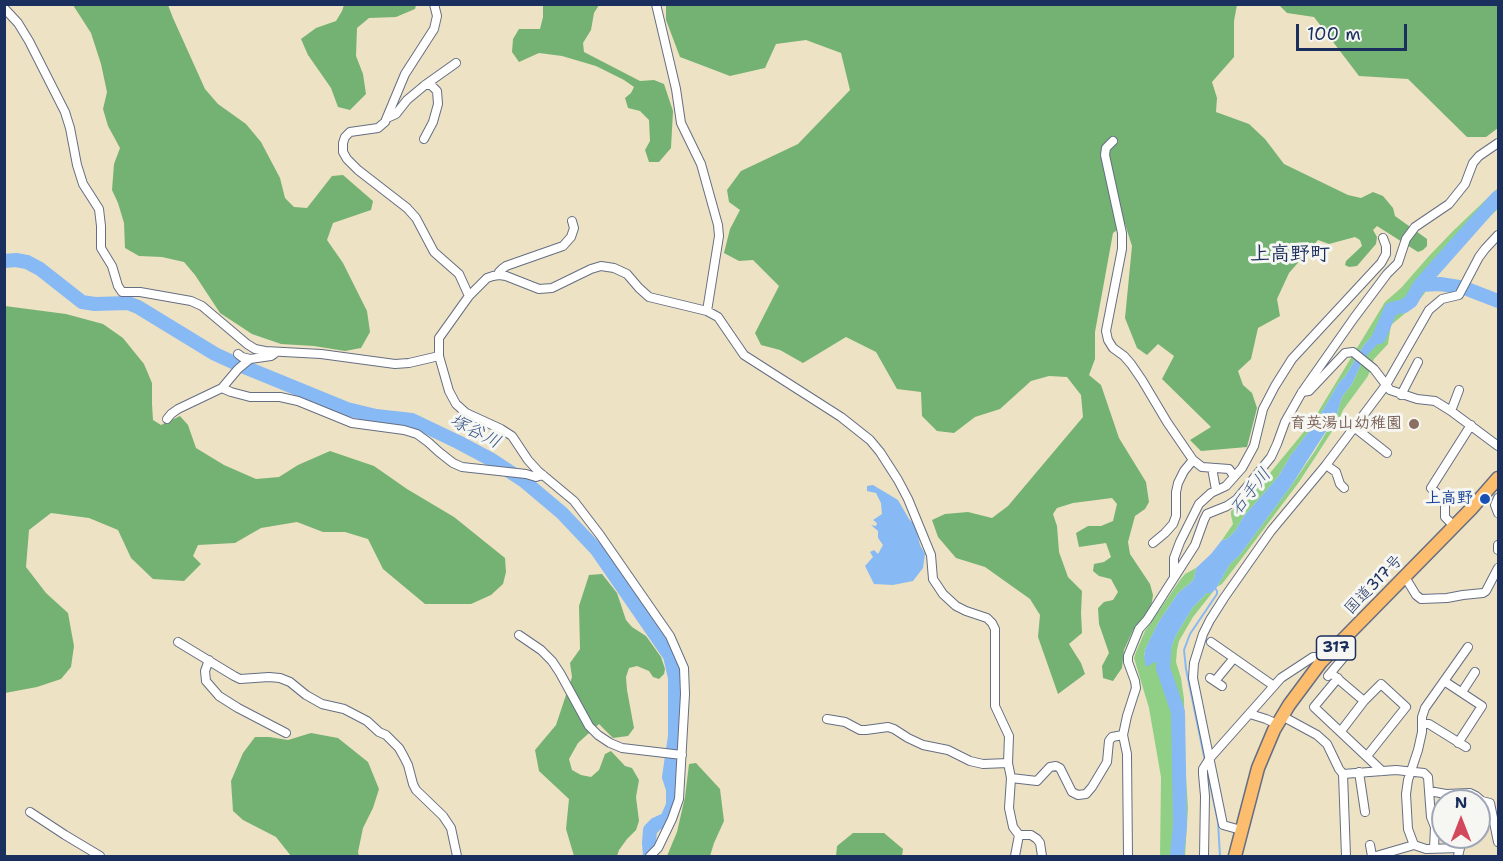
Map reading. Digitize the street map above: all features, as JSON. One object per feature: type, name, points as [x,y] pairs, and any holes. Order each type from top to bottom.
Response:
[{"type":"highway","name":"国道317号","points":[[1235,856],[1258,768],[1280,720],[1302,687],[1324,659],[1498,478]]},
{"type":"street","points":[[434,4],[437,16],[434,29],[405,74],[385,122],[378,128],[350,132],[343,143],[344,152],[347,159],[358,170],[407,208],[416,218],[434,252],[459,274],[469,296]]},
{"type":"street","points":[[656,4],[676,89],[681,123],[701,164],[718,225],[719,236],[707,311]]},
{"type":"street","points":[[4,8],[18,23],[29,41],[65,112],[83,184],[99,209],[101,248],[112,266],[122,292],[152,294],[191,301],[202,306],[255,349],[321,354],[395,364],[439,356]]},
{"type":"street","points":[[387,118],[396,114],[407,100],[424,85],[456,63]]},
{"type":"street","points":[[424,85],[431,85],[437,91],[438,104],[433,122],[424,139]]},
{"type":"street","points":[[1113,141],[1106,148],[1105,155],[1122,232],[1122,249],[1106,331],[1107,340],[1124,356],[1142,380],[1193,460],[1202,466],[1229,469],[1234,476]]},
{"type":"street","points":[[1128,856],[1127,754],[1123,735],[1136,688],[1128,662],[1130,648],[1139,629],[1195,545],[1207,514],[1237,499],[1270,457],[1285,422],[1302,392],[1360,309],[1398,262],[1406,239],[1415,227],[1449,204],[1465,184],[1473,163],[1498,143]]},
{"type":"street","points":[[499,275],[502,268],[563,246],[571,237],[574,228],[572,220]]},
{"type":"street","points":[[1241,830],[1223,825],[1193,678],[1194,663],[1203,634],[1224,598],[1271,531],[1326,465],[1386,385],[1429,310],[1442,299],[1459,295],[1479,257],[1498,236]]},
{"type":"street","points":[[1174,579],[1174,558],[1199,504],[1211,493],[1226,486],[1242,468],[1254,446],[1263,409],[1275,386],[1292,359],[1381,263],[1386,254],[1383,238]]},
{"type":"street","points":[[655,853],[679,799],[685,694],[684,668],[670,636],[574,501],[543,476],[507,432],[466,413],[456,404],[449,391],[439,356],[439,338],[469,296],[487,278],[499,275],[539,289],[552,288],[591,269],[601,266],[614,268],[627,274],[649,297],[707,311],[717,318],[744,355],[842,417],[870,440],[898,480],[924,537],[931,555],[933,579],[943,594],[956,606],[987,618],[995,629],[995,706],[1009,736],[1010,819],[1019,835],[1015,856]]},
{"type":"street","points":[[167,419],[178,409],[222,387],[244,364],[277,352]]},
{"type":"street","points":[[1302,392],[1309,391],[1346,353],[1353,352],[1374,369],[1390,390],[1417,399],[1435,401],[1498,446]]},
{"type":"street","points":[[238,354],[242,357],[244,364]]},
{"type":"street","points":[[1401,395],[1418,362]]},
{"type":"street","points":[[222,387],[250,397],[280,397],[298,401],[351,423],[404,430],[417,434],[453,463],[462,466],[536,477],[543,476]]},
{"type":"street","points":[[1451,411],[1460,390]]},
{"type":"street","points":[[1454,526],[1445,517],[1445,505],[1442,498],[1431,488],[1471,425]]},
{"type":"street","points":[[1354,427],[1387,453]]},
{"type":"street","points":[[1153,543],[1173,524],[1176,516],[1178,483],[1193,460]]},
{"type":"street","points":[[1326,465],[1336,472],[1344,488]]},
{"type":"street","points":[[1212,468],[1216,490]]},
{"type":"street","points":[[1498,498],[1495,506],[1498,513]]},
{"type":"street","points":[[1498,545],[1498,550]]},
{"type":"street","points":[[1405,577],[1421,599],[1448,598],[1486,591],[1498,568]]},
{"type":"street","points":[[519,635],[541,650],[552,661],[589,726],[598,735],[622,748],[680,755]]},
{"type":"street","points":[[178,642],[240,679],[280,678],[290,682],[322,704],[344,708],[368,721],[399,748],[408,765],[416,790],[443,816],[451,828],[457,856]]},
{"type":"street","points":[[1211,642],[1274,686]]},
{"type":"street","points":[[1337,647],[1344,657],[1314,707],[1382,771]]},
{"type":"street","points":[[1414,845],[1408,829],[1406,794],[1410,771],[1418,750],[1422,717],[1425,708],[1468,647]]},
{"type":"street","points":[[1204,856],[1206,818],[1203,769],[1210,758],[1281,678],[1314,657],[1324,659]]},
{"type":"street","points":[[1216,682],[1234,658]]},
{"type":"street","points":[[209,660],[205,671],[206,681],[219,696],[286,733]]},
{"type":"street","points":[[1462,692],[1475,672]]},
{"type":"street","points":[[1332,676],[1364,701]]},
{"type":"street","points":[[1444,681],[1482,706],[1458,743]]},
{"type":"street","points":[[1341,732],[1364,701],[1381,684],[1406,707],[1367,756]]},
{"type":"street","points":[[1250,714],[1280,720],[1317,735],[1327,744],[1343,774],[1346,856]]},
{"type":"street","points":[[827,719],[845,722],[860,730],[888,727],[923,745],[948,750],[970,762],[1008,763]]},
{"type":"street","points":[[1422,724],[1429,724],[1466,747]]},
{"type":"street","points":[[1011,778],[1037,782],[1050,766],[1056,766],[1060,768],[1072,792],[1078,795],[1086,794],[1107,762],[1109,741],[1112,737],[1123,735]]},
{"type":"street","points":[[1343,774],[1382,771],[1424,773],[1428,777],[1431,817]]},
{"type":"street","points":[[1359,772],[1365,812]]},
{"type":"street","points":[[1429,791],[1470,794],[1490,803],[1498,842]]},
{"type":"street","points":[[30,812],[100,856]]},
{"type":"street","points":[[1019,835],[1031,835],[1037,838],[1042,856]]},
{"type":"street","points":[[1370,845],[1374,856],[1414,845],[1431,848]]},
{"type":"green space","points":[[73,5],[168,5],[205,89],[218,104],[246,124],[261,142],[280,178],[285,198],[294,207],[307,208],[332,176],[343,175],[373,201],[371,210],[333,223],[327,240],[343,263],[367,311],[370,332],[361,348],[345,351],[281,344],[252,334],[220,313],[184,262],[162,257],[139,256],[125,248],[124,223],[112,190],[114,164],[120,148],[108,126],[103,109],[107,92],[91,33]]},
{"type":"green space","points":[[344,5],[416,5],[415,9],[396,17],[369,18],[357,28],[356,56],[363,74],[366,94],[350,110],[338,107],[331,88],[308,55],[301,39],[316,28],[336,21]]},
{"type":"green space","points":[[543,5],[599,5],[594,13],[591,30],[583,43],[584,52],[640,81],[654,80],[664,84],[673,111],[671,148],[659,162],[649,162],[645,150],[650,141],[649,120],[640,111],[628,108],[625,98],[634,87],[596,66],[562,56],[539,53],[519,62],[512,52],[513,39],[519,29],[540,29]]},
{"type":"green space","points":[[666,5],[1237,5],[1234,21],[1234,57],[1212,82],[1217,98],[1216,112],[1249,124],[1265,139],[1284,164],[1348,195],[1361,198],[1373,192],[1383,196],[1393,208],[1395,216],[1427,239],[1427,246],[1418,252],[1377,226],[1373,230],[1377,237],[1376,244],[1357,266],[1349,267],[1345,265],[1346,261],[1362,246],[1360,240],[1355,237],[1329,244],[1318,240],[1289,273],[1277,299],[1280,316],[1258,328],[1251,359],[1238,371],[1243,385],[1252,393],[1257,408],[1247,447],[1201,451],[1190,440],[1211,427],[1162,379],[1174,356],[1158,344],[1147,355],[1137,348],[1125,318],[1132,246],[1125,224],[1113,233],[1095,332],[1095,359],[1089,375],[1101,385],[1119,438],[1146,482],[1149,502],[1145,509],[1135,516],[1128,542],[1130,554],[1150,584],[1153,595],[1151,608],[1133,630],[1124,650],[1122,668],[1113,681],[1103,678],[1102,666],[1109,653],[1099,624],[1098,608],[1104,602],[1113,600],[1118,592],[1111,579],[1099,576],[1093,571],[1094,564],[1104,562],[1111,557],[1106,543],[1079,547],[1076,533],[1088,526],[1101,526],[1113,521],[1117,504],[1112,498],[1073,503],[1057,508],[1053,514],[1057,526],[1059,552],[1068,577],[1082,591],[1082,633],[1069,644],[1085,674],[1058,694],[1038,637],[1040,615],[1030,599],[985,567],[956,558],[938,537],[932,520],[945,514],[968,512],[992,518],[1008,506],[1083,417],[1081,395],[1067,377],[1049,376],[1031,381],[1000,409],[975,417],[954,433],[937,431],[922,416],[921,392],[897,389],[876,352],[846,337],[803,363],[780,350],[761,345],[755,333],[779,286],[753,260],[739,261],[724,253],[730,229],[740,210],[729,202],[727,190],[741,171],[798,144],[850,90],[841,53],[806,40],[776,44],[765,68],[730,76],[680,57],[666,20]]},
{"type":"green space","points":[[1279,5],[1498,5],[1498,128],[1486,137],[1467,137],[1408,79],[1359,76],[1314,17],[1287,13]]},
{"type":"green space","points":[[1498,188],[1498,209],[1455,251],[1414,306],[1391,325],[1388,344],[1374,359],[1368,376],[1343,410],[1338,422],[1299,482],[1222,584],[1217,587],[1230,564],[1239,556],[1315,451],[1337,414],[1342,397],[1352,384],[1386,321],[1364,345],[1316,422],[1291,455],[1278,477],[1244,516],[1235,531],[1227,539],[1222,540],[1233,524],[1231,511],[1247,501],[1312,422],[1385,302]]},
{"type":"green space","points":[[5,306],[66,314],[103,324],[123,338],[144,364],[152,383],[153,420],[161,425],[180,416],[188,425],[196,448],[224,465],[256,479],[279,477],[298,465],[330,451],[374,466],[454,517],[505,558],[506,572],[503,584],[491,595],[471,604],[425,604],[383,569],[368,539],[345,532],[323,532],[297,522],[261,528],[235,543],[198,545],[193,556],[201,564],[184,581],[153,579],[131,558],[118,530],[89,518],[51,513],[29,530],[26,567],[46,593],[68,613],[74,646],[71,667],[61,679],[37,687],[5,693]]},
{"type":"green space","points":[[1196,568],[1194,579],[1178,593],[1158,623],[1144,657],[1168,655],[1176,635],[1193,607],[1207,593],[1212,593],[1193,617],[1179,641],[1177,650],[1176,662],[1184,699],[1188,808],[1185,856],[1160,856],[1161,777],[1149,708],[1134,658],[1145,631],[1180,580]]},
{"type":"green space","points":[[602,574],[617,593],[626,620],[646,636],[661,657],[665,669],[659,679],[653,677],[649,671],[637,666],[629,668],[626,677],[627,690],[634,728],[628,736],[613,738],[599,724],[578,743],[569,759],[572,770],[591,777],[599,770],[605,754],[611,751],[625,766],[632,768],[639,780],[636,797],[639,821],[636,830],[627,839],[617,856],[574,856],[566,829],[569,799],[539,771],[535,750],[556,725],[572,677],[570,663],[580,649],[579,606],[589,575]]},
{"type":"green space","points":[[311,733],[338,738],[368,762],[379,789],[363,828],[359,856],[291,856],[276,837],[243,820],[233,811],[231,781],[243,753],[255,737],[288,740]]},
{"type":"green space","points":[[696,763],[720,789],[724,821],[710,856],[667,856],[677,832],[689,764]]},
{"type":"green space","points":[[853,833],[884,833],[903,849],[902,856],[836,856],[837,846]]},
{"type":"water","points":[[1386,320],[1385,337],[1361,364],[1352,384],[1342,397],[1337,414],[1291,486],[1239,556],[1230,564],[1217,587],[1193,607],[1176,635],[1168,655],[1146,667],[1145,650],[1158,623],[1178,593],[1194,579],[1196,568],[1222,540],[1227,539],[1235,531],[1244,516],[1278,477],[1291,455],[1316,422],[1364,345]]},
{"type":"water","points":[[873,485],[898,500],[915,525],[925,554],[923,568],[913,581],[893,585],[874,584],[865,566],[873,557],[870,552],[874,550],[878,554],[883,545],[878,538],[878,531],[871,525],[876,526],[877,523],[873,520],[882,514],[881,503],[876,493],[867,491],[867,486]]},
{"type":"waterway","name":"石手川","points":[[1379,337],[1391,309],[1404,306],[1411,301],[1420,285],[1498,197]]},
{"type":"waterway","name":"塚谷川","points":[[4,261],[27,262],[40,269],[82,302],[128,303],[138,307],[215,354],[347,409],[376,416],[412,420],[492,460],[524,481],[562,513],[597,550],[670,656],[675,678],[675,736],[669,777],[673,789],[673,805],[667,819],[650,830],[650,856]]},
{"type":"waterway","points":[[1420,285],[1440,284],[1459,287]]},
{"type":"waterway","points":[[1467,289],[1498,301]]},
{"type":"waterway","points":[[1205,761],[1184,650],[1190,634],[1217,594],[1215,588]]},
{"type":"waterway","name":"石手川","points":[[1165,639],[1163,668],[1178,712],[1180,825],[1177,856]]},
{"type":"waterway","points":[[1207,770],[1218,822],[1220,856]]},
{"type":"place","name":"育英湯山幼稚園","points":[[1414,424]]},
{"type":"place","name":"上高野","points":[[1485,499]]},
{"type":"district","name":"上高野町","points":[[1290,255]]}]
